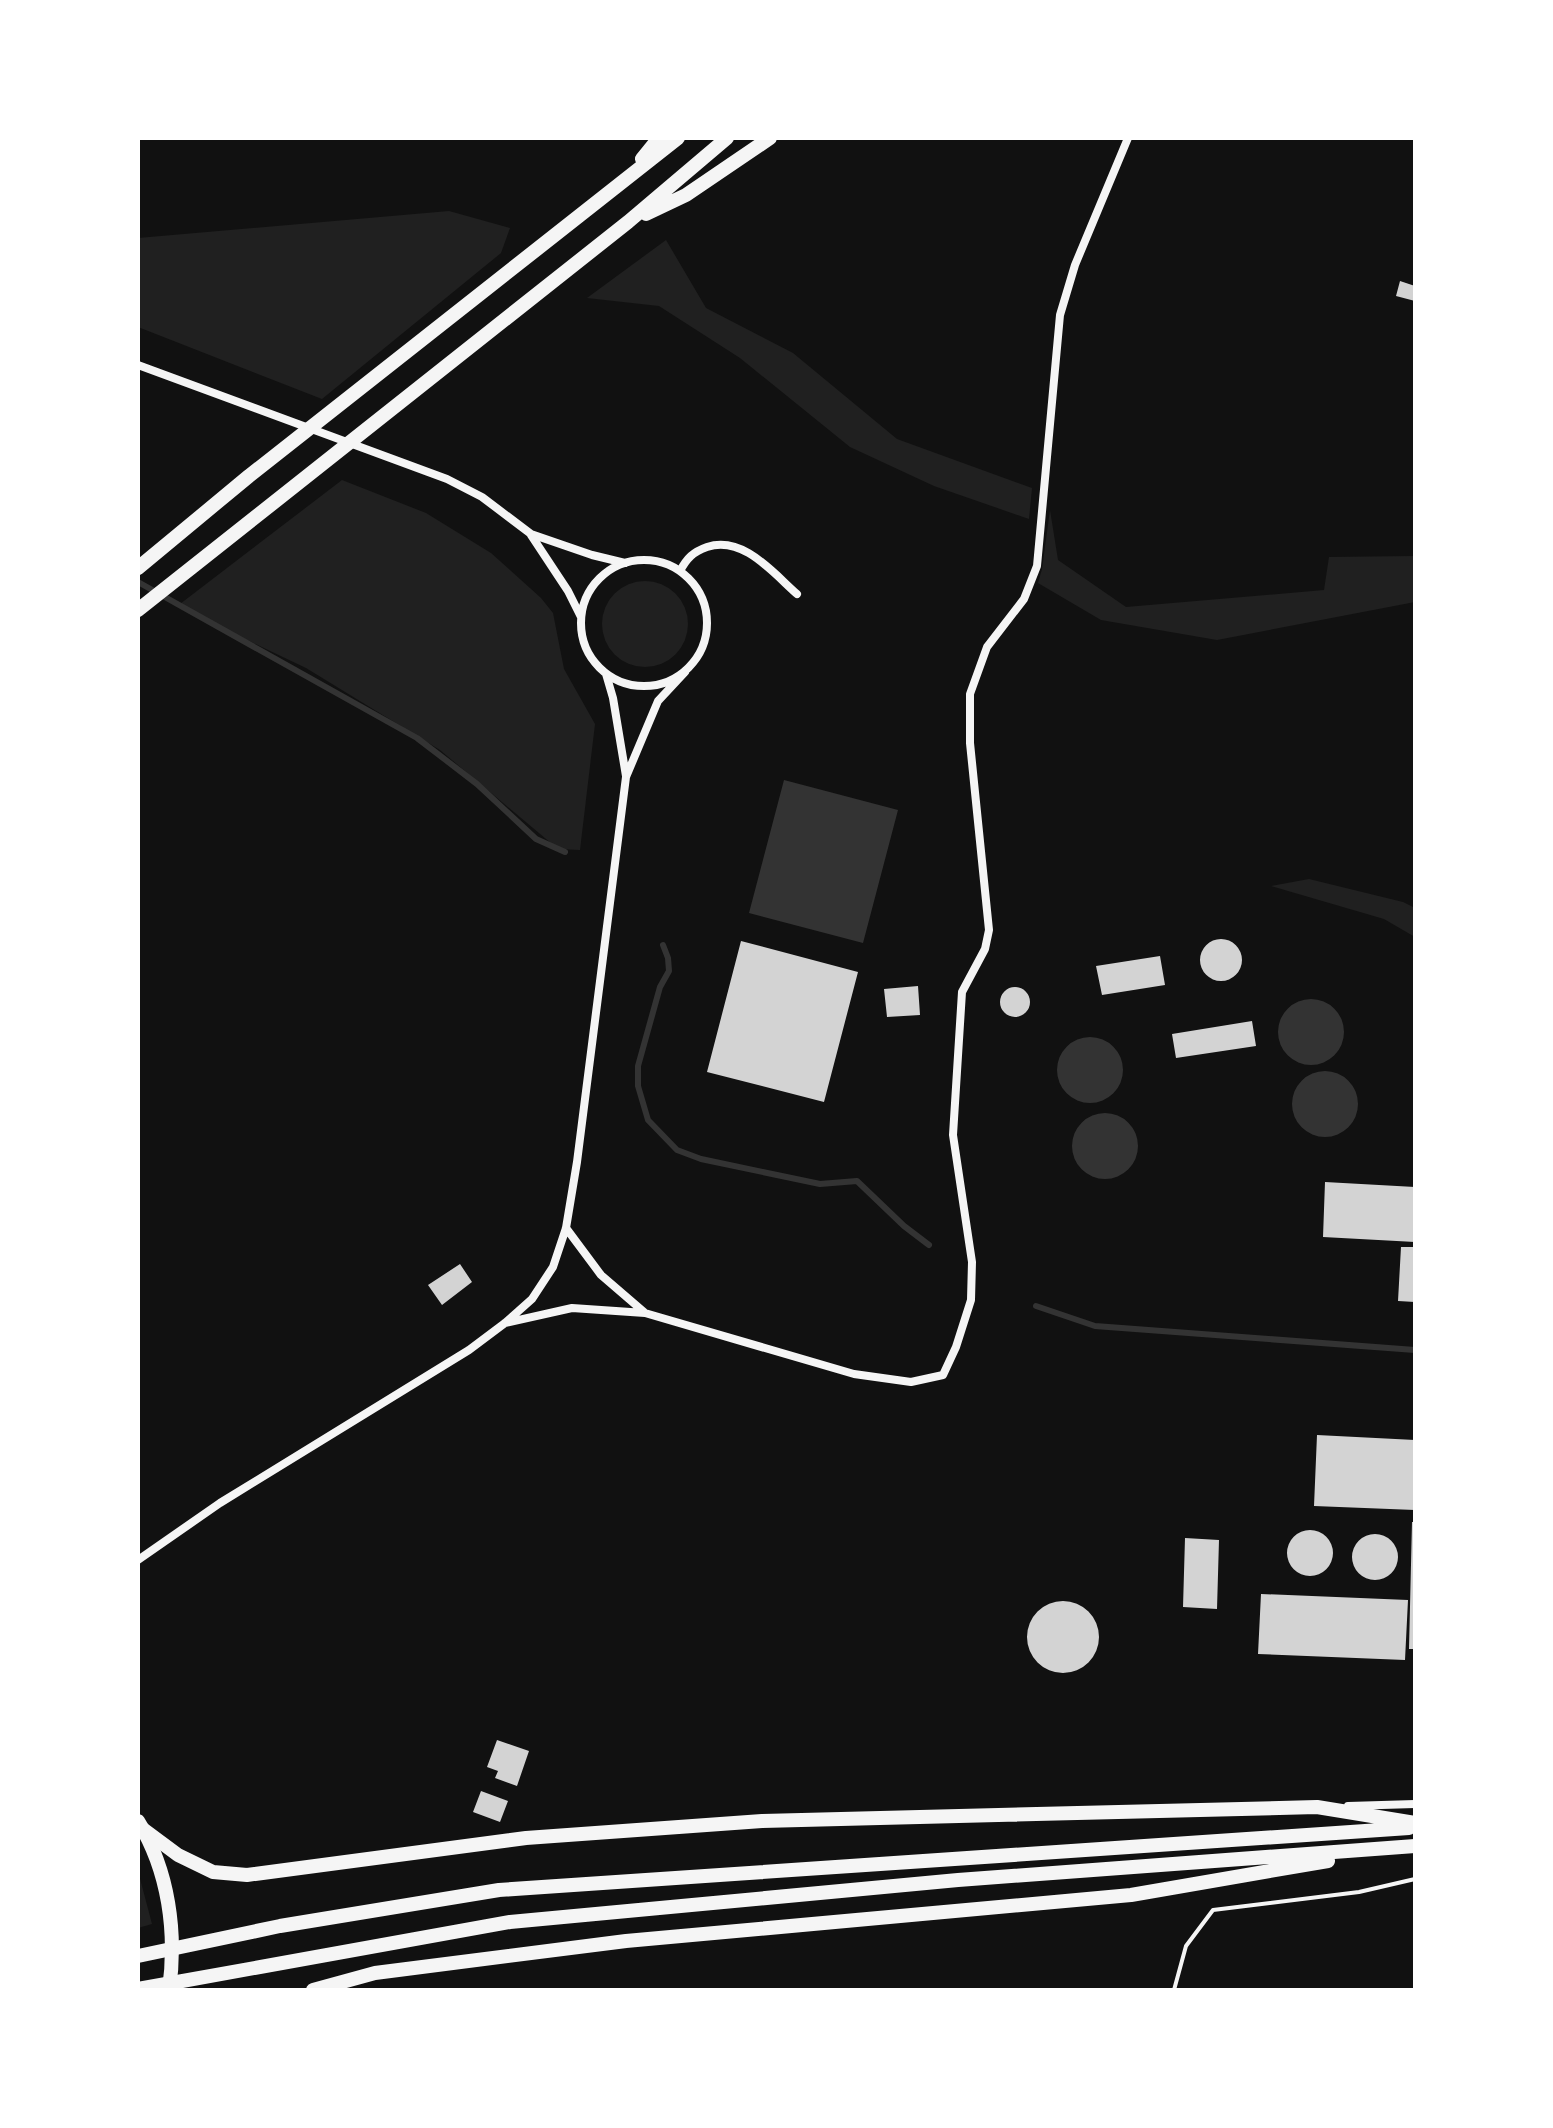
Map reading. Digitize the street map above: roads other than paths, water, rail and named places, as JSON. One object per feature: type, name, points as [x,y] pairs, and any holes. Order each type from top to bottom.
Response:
[{"type":"main road","points":[[620,185],[659,138]]},
{"type":"main road","points":[[141,566],[249,476],[678,138]]},
{"type":"main road","points":[[139,609],[628,222],[727,138]]},
{"type":"main road","points":[[628,222],[686,195],[770,138]]},
{"type":"main road","points":[[141,1825],[178,1855],[213,1872],[247,1875],[526,1838],[762,1821],[1317,1807],[1415,1825]]},
{"type":"main road","points":[[141,1825],[167,1896],[172,1931],[169,1990]]},
{"type":"main road","points":[[138,1956],[280,1926],[499,1890],[1415,1825]]},
{"type":"main road","points":[[138,1989],[510,1922],[958,1880],[1411,1846]]},
{"type":"main road","points":[[313,1990],[375,1973],[626,1941],[1131,1895],[1411,1846]]},
{"type":"street","points":[[505,1323],[572,1308],[645,1313],[854,1374],[911,1382],[943,1375],[971,1300],[972,1262],[953,1135],[962,992],[985,949],[989,930],[970,743],[970,694],[987,647],[1024,599],[1037,566],[1060,315],[1075,265],[1128,138]]},
{"type":"street","points":[[138,365],[447,479],[482,497],[531,534],[625,563]]},
{"type":"street","points":[[531,534],[581,617]]},
{"type":"street","points":[[680,571],[686,558],[699,550],[713,545],[728,545],[743,549],[760,561],[797,594]]},
{"type":"street","points":[[138,1560],[220,1503],[469,1350],[505,1323],[544,1285],[566,1228],[577,1162],[626,777],[658,701],[685,672],[698,657],[706,640],[708,620],[704,601],[680,571],[663,563],[644,560],[625,563],[608,571],[594,584],[585,599],[581,617],[582,639],[591,658],[606,674],[625,683],[646,686],[667,682],[685,672]]},
{"type":"street","points":[[606,674],[626,777]]},
{"type":"street","points":[[566,1228],[601,1275],[645,1313]]},
{"type":"street","points":[[1317,1807],[1415,1804]]},
{"type":"waterway","points":[[138,582],[417,738],[477,784],[536,839],[565,852]]},
{"type":"waterway","points":[[663,945],[669,971],[660,987],[638,1066],[638,1086],[648,1120],[677,1150],[701,1159],[820,1184],[857,1181],[904,1226],[929,1245]]},
{"type":"waterway","points":[[1036,1306],[1095,1326],[1415,1350]]}]
